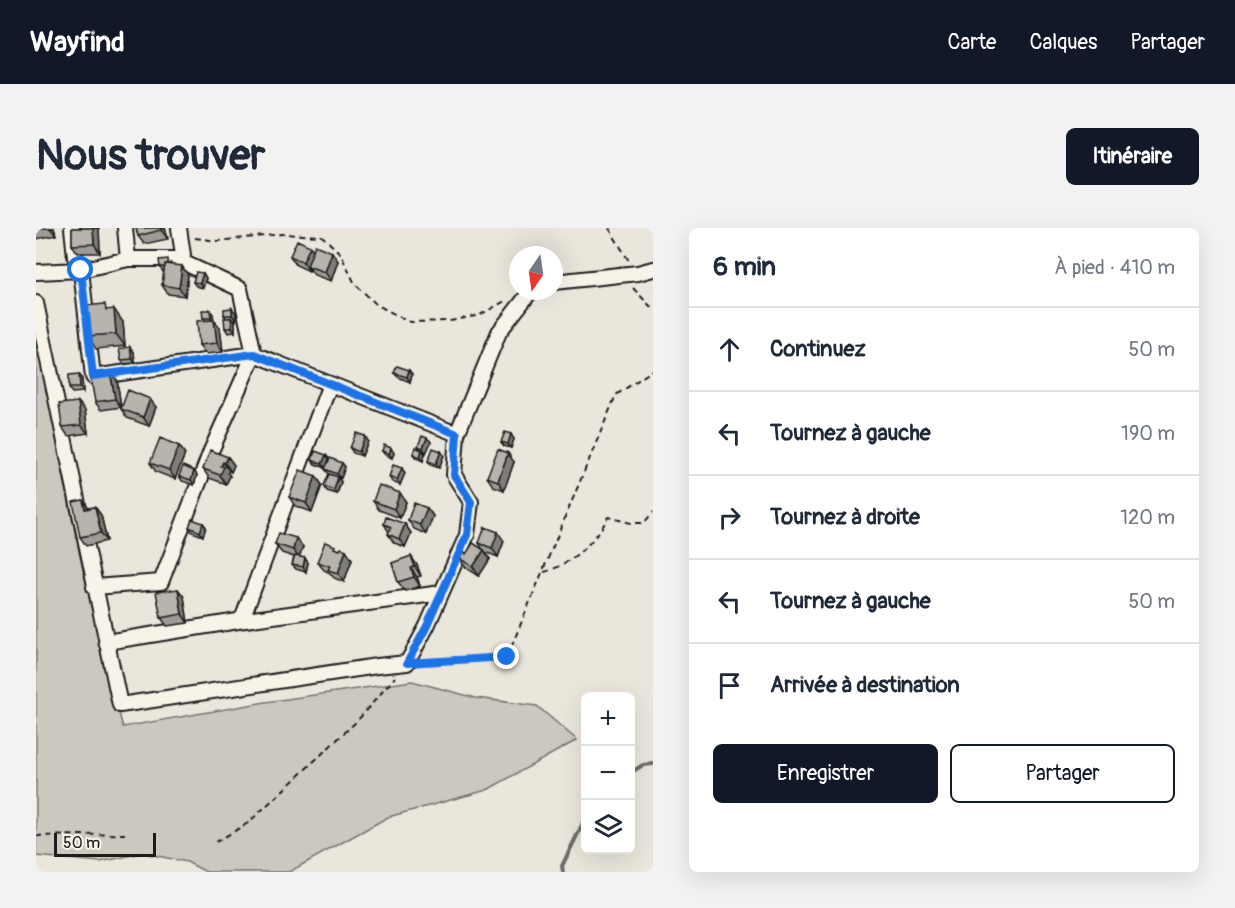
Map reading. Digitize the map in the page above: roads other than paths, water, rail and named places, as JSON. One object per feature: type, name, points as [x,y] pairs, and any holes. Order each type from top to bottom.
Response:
[{"type":"street","points":[[72,228],[75,257],[81,270],[93,376],[254,354],[457,434]]},
{"type":"street","points":[[125,228],[128,259]]},
{"type":"street","points":[[36,272],[81,270],[128,259],[182,258],[180,232]]},
{"type":"street","points":[[94,587],[161,582],[212,451],[254,354],[240,289],[176,259]]},
{"type":"street","points":[[563,281],[638,273],[653,269]]},
{"type":"street","points":[[36,303],[120,705],[407,663],[427,626],[467,535],[471,502],[454,475],[457,434],[499,332],[524,300]]},
{"type":"street","points":[[238,621],[243,617],[330,384]]},
{"type":"street","points":[[106,642],[441,593]]},
{"type":"waterway","points":[[635,770],[643,765],[653,764]]},
{"type":"waterway","points":[[563,872],[562,866],[581,827]]}]
